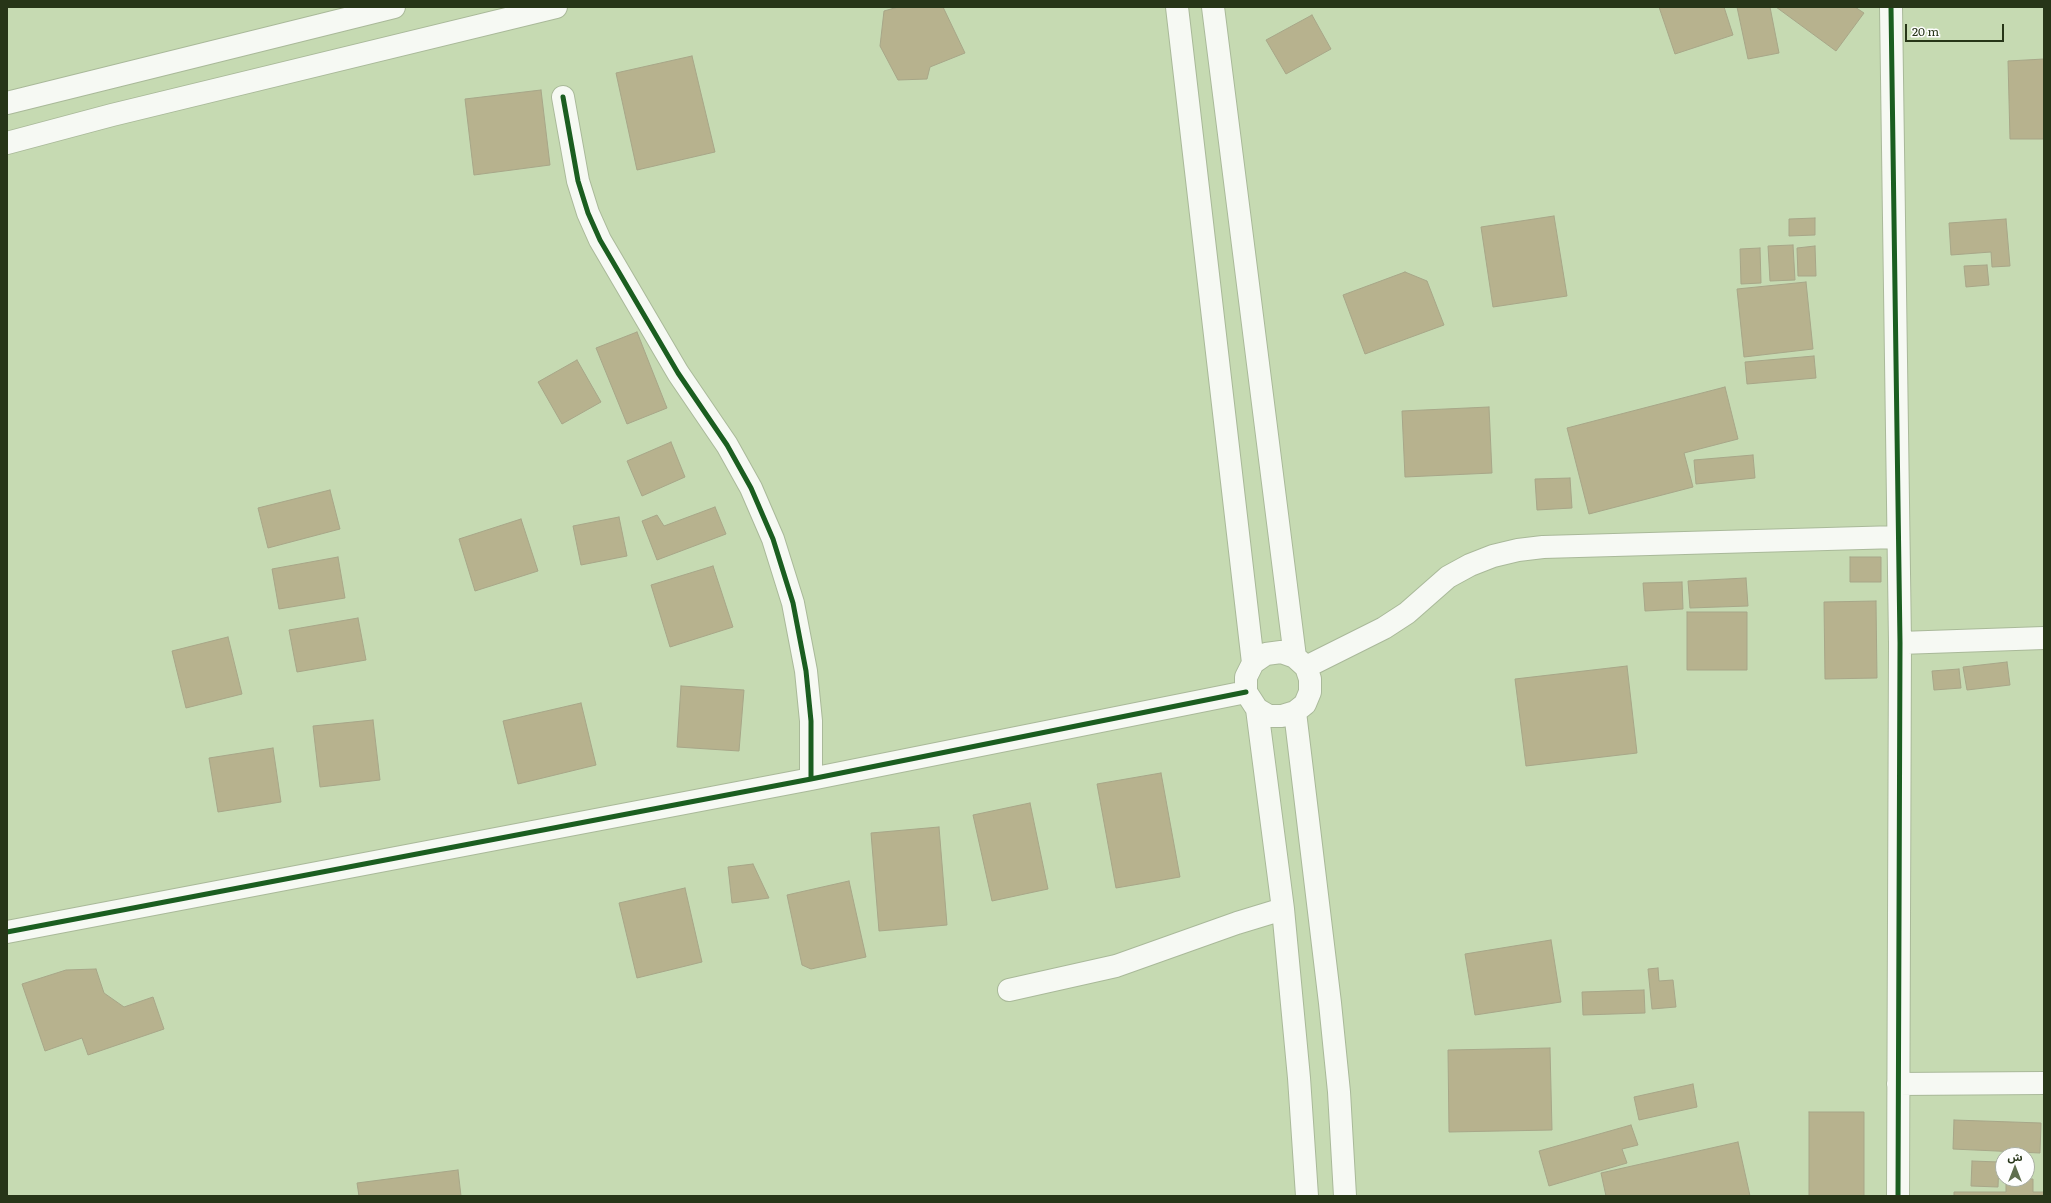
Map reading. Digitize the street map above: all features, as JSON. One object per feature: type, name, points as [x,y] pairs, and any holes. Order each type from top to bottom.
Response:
[{"type":"street","points":[[7,103],[394,7]]},
{"type":"street","points":[[7,143],[505,13],[556,7]]},
{"type":"street","points":[[1177,7],[1253,663]]},
{"type":"street","points":[[7,932],[811,779],[1251,701],[1269,716],[1282,716],[1295,712],[1305,704],[1310,692],[1310,679],[1301,662],[1213,7]]},
{"type":"street","points":[[1891,7],[1900,643],[1898,1196]]},
{"type":"street","points":[[563,97],[578,181],[588,213],[600,240],[678,373],[727,445],[751,488],[773,539],[793,603],[806,671],[811,721],[811,779]]},
{"type":"street","points":[[1307,1196],[1299,1078],[1283,909],[1246,677],[1253,663],[1266,654],[1281,652],[1301,662],[1384,628],[1407,613],[1454,574],[1493,556],[1518,550],[1543,547],[1898,537]]},
{"type":"street","points":[[1900,643],[2044,638]]},
{"type":"street","points":[[1295,712],[1330,1003],[1339,1092],[1345,1196]]},
{"type":"street","points":[[1009,990],[1116,966],[1237,923],[1283,909]]},
{"type":"street","points":[[1898,1084],[2044,1083]]},
{"type":"building","points":[[898,7],[943,7],[965,53],[930,67],[927,79],[898,80],[880,46],[884,11]]},
{"type":"building","points":[[1659,7],[1724,7],[1733,35],[1675,54]]},
{"type":"building","points":[[1737,7],[1770,7],[1779,53],[1748,59]]},
{"type":"building","points":[[1776,7],[1855,7],[1864,13],[1836,51]]},
{"type":"building","points":[[1312,15],[1331,49],[1286,74],[1266,40]]},
{"type":"building","points":[[692,56],[715,152],[637,170],[616,73]]},
{"type":"building","points":[[2044,59],[2044,139],[2010,139],[2008,61]]},
{"type":"building","points":[[541,90],[550,165],[474,175],[465,99]]},
{"type":"building","points":[[1554,216],[1567,296],[1493,307],[1481,227]]},
{"type":"building","points":[[1815,218],[1815,235],[1789,236],[1789,219]]},
{"type":"building","points":[[2006,219],[2010,266],[1992,267],[1991,252],[1951,255],[1949,223]]},
{"type":"building","points":[[1793,245],[1795,280],[1770,281],[1768,246]]},
{"type":"building","points":[[1815,246],[1816,276],[1798,276],[1797,248]]},
{"type":"building","points":[[1760,248],[1761,283],[1741,284],[1740,249]]},
{"type":"building","points":[[1987,265],[1989,285],[1966,287],[1964,266]]},
{"type":"building","points":[[1405,272],[1427,281],[1444,325],[1365,354],[1343,295]]},
{"type":"building","points":[[1806,282],[1813,349],[1744,357],[1737,289]]},
{"type":"building","points":[[637,332],[667,408],[627,424],[596,348]]},
{"type":"building","points":[[1814,356],[1816,378],[1747,384],[1745,362]]},
{"type":"building","points":[[577,360],[601,402],[562,424],[538,382]]},
{"type":"building","points":[[1725,387],[1738,439],[1684,453],[1693,487],[1589,514],[1567,428]]},
{"type":"building","points":[[1489,407],[1492,473],[1405,477],[1402,411]]},
{"type":"building","points":[[671,442],[685,477],[642,496],[627,461]]},
{"type":"building","points":[[1753,455],[1755,478],[1696,484],[1694,460]]},
{"type":"building","points":[[1570,478],[1572,508],[1537,510],[1535,479]]},
{"type":"building","points":[[330,490],[340,529],[268,548],[258,508]]},
{"type":"building","points":[[715,507],[726,534],[657,560],[642,521],[657,515],[664,526]]},
{"type":"building","points":[[619,517],[627,556],[581,565],[573,526]]},
{"type":"building","points":[[521,519],[538,571],[475,591],[459,539]]},
{"type":"building","points":[[338,557],[345,598],[279,609],[272,569]]},
{"type":"building","points":[[1850,557],[1881,557],[1881,582],[1850,582]]},
{"type":"building","points":[[713,566],[733,627],[670,647],[651,585]]},
{"type":"building","points":[[1746,578],[1748,606],[1690,608],[1688,581]]},
{"type":"building","points":[[1682,582],[1683,609],[1645,611],[1643,583]]},
{"type":"building","points":[[1876,601],[1877,678],[1825,679],[1824,602]]},
{"type":"building","points":[[1687,612],[1747,612],[1747,670],[1687,670]]},
{"type":"building","points":[[358,618],[366,660],[297,672],[289,630]]},
{"type":"building","points":[[228,637],[242,694],[186,708],[172,651]]},
{"type":"building","points":[[2007,662],[2010,685],[1967,690],[1963,667]]},
{"type":"building","points":[[1627,666],[1637,753],[1526,766],[1515,679]]},
{"type":"building","points":[[1959,669],[1961,688],[1934,690],[1932,671]]},
{"type":"building","points":[[681,686],[744,690],[739,751],[677,747]]},
{"type":"building","points":[[581,703],[596,765],[518,784],[503,721]]},
{"type":"building","points":[[373,720],[380,780],[320,787],[313,726]]},
{"type":"building","points":[[273,748],[281,802],[218,812],[209,758]]},
{"type":"building","points":[[1161,773],[1180,877],[1116,888],[1097,784]]},
{"type":"building","points":[[1030,803],[1048,889],[992,901],[973,815]]},
{"type":"building","points":[[939,827],[947,925],[879,931],[871,833]]},
{"type":"building","points":[[753,864],[769,898],[732,903],[728,867]]},
{"type":"building","points":[[849,881],[866,957],[811,969],[802,965],[787,895]]},
{"type":"building","points":[[685,888],[702,962],[637,978],[619,903]]},
{"type":"building","points":[[1551,940],[1561,1002],[1475,1015],[1465,954]]},
{"type":"building","points":[[1658,968],[1659,981],[1673,980],[1676,1007],[1652,1009],[1648,969]]},
{"type":"building","points":[[96,969],[104,993],[124,1007],[153,997],[164,1029],[88,1055],[82,1038],[45,1051],[22,984],[66,970]]},
{"type":"building","points":[[1644,990],[1645,1013],[1583,1015],[1582,992]]},
{"type":"building","points":[[1550,1048],[1552,1130],[1449,1132],[1448,1050]]},
{"type":"building","points":[[1693,1084],[1697,1107],[1639,1120],[1634,1097]]},
{"type":"building","points":[[1809,1112],[1864,1112],[1864,1196],[1809,1196]]},
{"type":"building","points":[[1954,1120],[2041,1123],[2040,1153],[2035,1153],[2035,1147],[1995,1147],[1995,1151],[1953,1149]]},
{"type":"building","points":[[1631,1125],[1638,1145],[1622,1149],[1627,1163],[1549,1186],[1539,1151]]},
{"type":"building","points":[[1738,1142],[1750,1196],[1606,1196],[1601,1173]]},
{"type":"building","points":[[1972,1161],[1995,1162],[1995,1187],[1971,1186]]},
{"type":"building","points":[[458,1170],[461,1196],[359,1196],[357,1183]]},
{"type":"building","points":[[2006,1187],[2033,1187],[2033,1192],[2044,1192],[2044,1196],[1954,1196],[1954,1192],[2006,1192]]},
{"type":"cycle path","points":[[1891,7],[1900,643],[1898,1196]]},
{"type":"cycle path","points":[[563,97],[578,181],[588,213],[600,240],[678,373],[727,445],[751,488],[773,539],[793,603],[806,671],[811,721],[811,779]]},
{"type":"cycle path","points":[[7,932],[811,779],[1246,692]]}]
